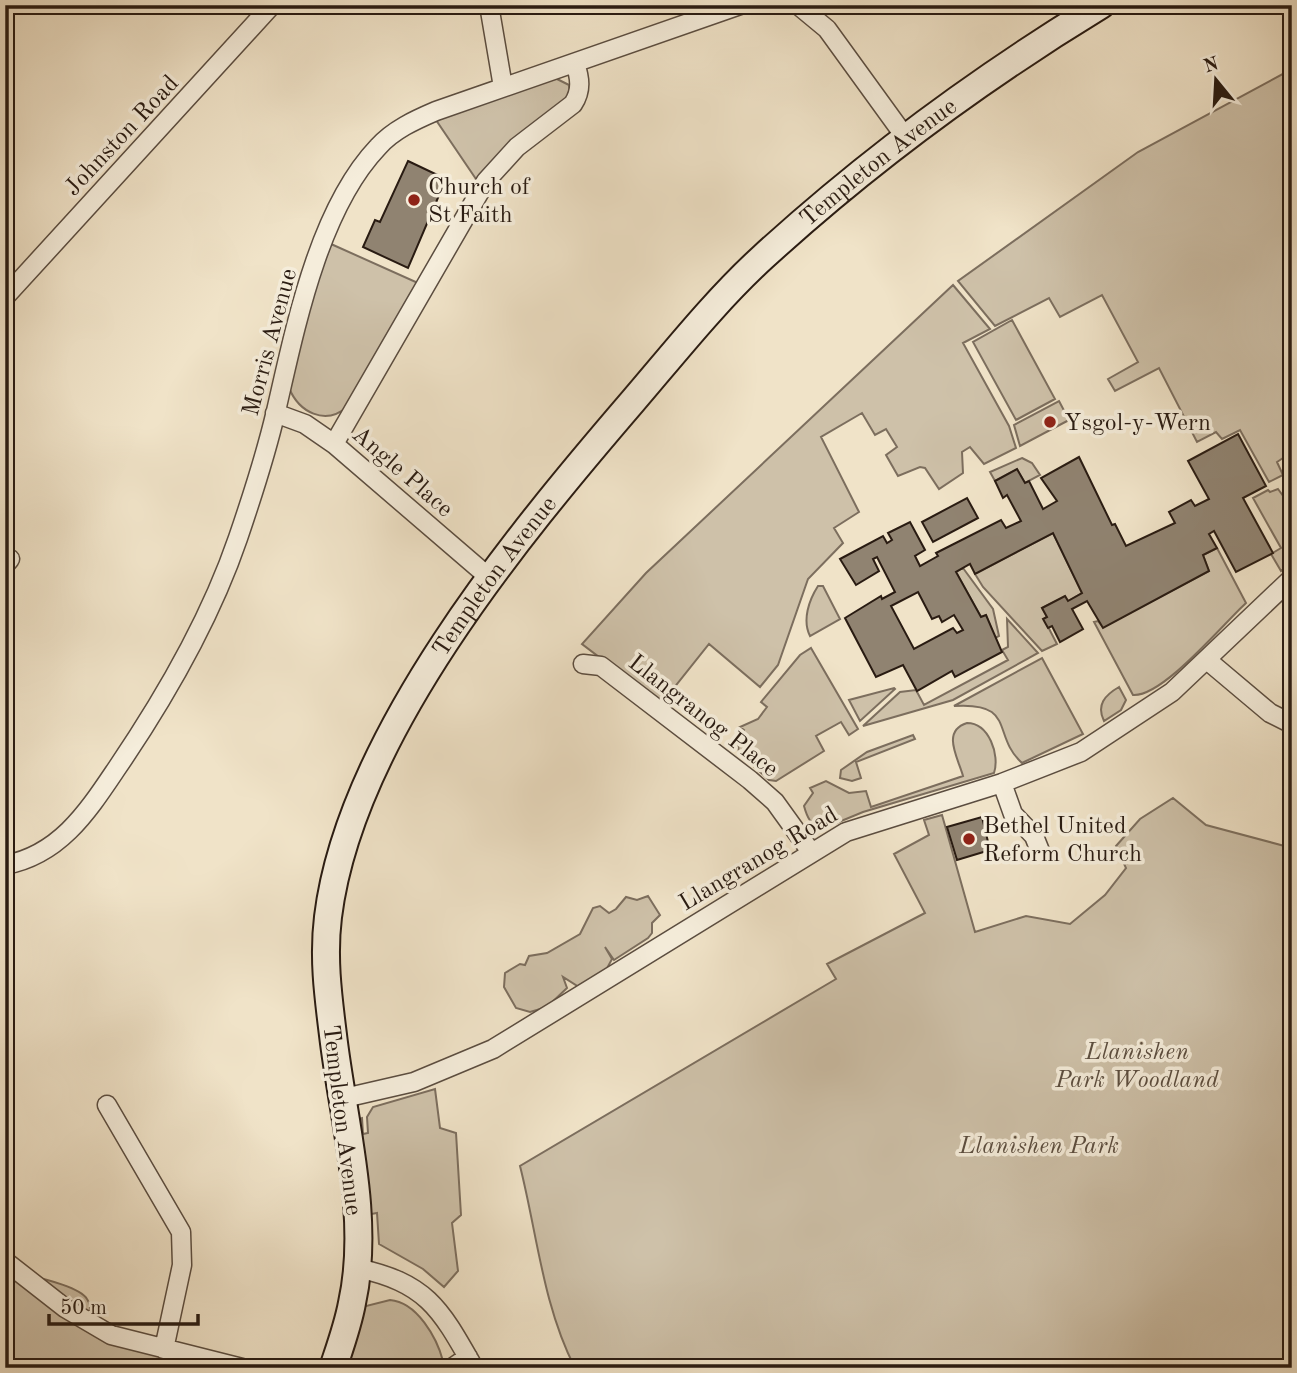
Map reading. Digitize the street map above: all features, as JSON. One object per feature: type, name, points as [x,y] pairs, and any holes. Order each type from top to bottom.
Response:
[{"type":"street","name":"Johnston Road","points":[[5,297],[272,5]]},
{"type":"street","points":[[489,5],[503,87]]},
{"type":"street","name":"Morris Avenue","points":[[5,865],[45,850],[72,830],[157,706],[204,620],[226,569],[275,413],[310,274],[342,202],[369,157],[396,132],[422,117],[740,5]]},
{"type":"street","points":[[798,5],[827,29],[906,138]]},
{"type":"street","name":"Templeton Avenue","points":[[333,1368],[353,1301],[357,1268],[354,1189],[340,1100],[325,949],[331,894],[340,856],[362,793],[394,728],[430,667],[535,520],[618,418],[729,292],[780,242],[906,138],[1006,64],[1100,5]]},
{"type":"street","points":[[334,444],[486,181],[517,147],[573,104],[579,95],[580,77],[575,63]]},
{"type":"street","name":"Angle Place","points":[[275,413],[305,424],[334,444],[491,579]]},
{"type":"street","name":"Llangranog Road","points":[[340,1100],[414,1082],[493,1049],[811,852],[868,824],[1002,783],[1081,752],[1172,692],[1292,578]]},
{"type":"street","points":[[1207,660],[1270,713],[1292,724]]},
{"type":"street","name":"Llangranog Place","points":[[583,664],[601,666],[733,766],[775,803],[811,852]]},
{"type":"street","points":[[1002,783],[1010,809],[1034,836],[1040,851]]},
{"type":"street","points":[[107,1105],[181,1232],[182,1265],[164,1349]]},
{"type":"street","points":[[5,1261],[92,1325],[111,1335],[242,1368]]},
{"type":"street","points":[[357,1268],[388,1275],[414,1286],[442,1314],[471,1362],[452,1368]]},
{"type":"green space","points":[[1292,69],[1292,452],[1277,462],[1283,475],[1269,482],[1240,430],[1222,439],[1216,432],[1197,442],[1159,368],[1115,391],[1108,379],[1138,362],[1102,295],[1060,317],[1049,298],[995,326],[958,281],[1138,152]]},
{"type":"green space","points":[[555,78],[569,85],[570,98],[478,182],[436,120]]},
{"type":"green space","points":[[331,244],[418,283],[347,407],[339,413],[322,416],[306,410],[289,388],[313,293]]},
{"type":"green space","points":[[953,285],[990,329],[963,343],[1009,426],[1016,448],[984,464],[970,447],[962,452],[963,473],[939,489],[925,468],[920,467],[898,476],[886,455],[897,447],[886,429],[875,435],[862,413],[821,437],[859,512],[834,528],[843,543],[808,579],[778,665],[760,687],[709,644],[661,704],[582,644],[646,573]]},
{"type":"green space","points":[[1012,320],[1055,399],[1016,420],[973,342]]},
{"type":"green space","points":[[1059,401],[1069,420],[1020,446],[1014,425]]},
{"type":"green space","points":[[1022,458],[1032,463],[1040,475],[1025,483],[1017,469],[995,481],[990,472]]},
{"type":"green space","points":[[1278,489],[1292,508],[1292,562],[1281,571],[1271,554],[1281,548],[1253,498],[1268,490],[1270,492]]},
{"type":"green space","points":[[1053,533],[1082,593],[1068,601],[1065,596],[1042,608],[1047,617],[1044,619],[1057,644],[1042,651],[983,587],[975,574]]},
{"type":"green space","points":[[1217,548],[1246,603],[1176,672],[1146,692],[1133,695],[1094,622],[1098,621],[1103,627],[1209,571],[1203,555]]},
{"type":"green space","points":[[963,568],[993,609],[999,636],[995,638],[986,615],[981,617],[956,572]]},
{"type":"green space","points":[[818,586],[823,586],[840,619],[810,636],[808,610]]},
{"type":"green space","points":[[1007,619],[1038,653],[953,700],[863,726],[900,692],[916,690],[924,705],[1008,660],[1002,650],[1008,647]]},
{"type":"green space","points":[[811,648],[858,729],[849,735],[841,722],[816,736],[824,751],[776,781],[769,780],[739,753],[738,744],[744,730],[740,727],[758,719],[767,707],[761,702],[800,655]]},
{"type":"green space","points":[[1042,658],[1083,734],[1022,763],[1007,742],[995,715],[987,709],[974,706],[954,706]]},
{"type":"green space","points":[[1119,687],[1126,700],[1121,710],[1104,721],[1101,710],[1103,701]]},
{"type":"green space","points":[[895,689],[860,721],[849,700]]},
{"type":"green space","points":[[967,723],[981,728],[991,741],[995,758],[994,773],[863,812],[822,829],[810,820],[804,806],[813,793],[810,788],[826,781],[849,793],[866,791],[871,807],[963,776],[953,739],[959,727]]},
{"type":"green space","points":[[913,735],[915,739],[856,762],[861,778],[852,781],[840,778],[841,770],[867,752]]},
{"type":"green space","name":"Llanishen Park","points":[[1173,798],[1206,825],[1292,848],[1292,1368],[575,1368],[555,1320],[548,1295],[520,1166],[836,979],[827,964],[925,913],[894,854],[929,835],[924,820],[942,815],[975,932],[1026,916],[1070,924],[1105,895],[1126,868],[1116,846],[1140,819]]},
{"type":"green space","points":[[648,896],[660,915],[652,923],[652,933],[648,938],[614,960],[605,947],[612,959],[605,972],[579,987],[563,977],[567,988],[547,1007],[530,1012],[516,1008],[504,987],[505,973],[520,964],[525,965],[529,956],[547,953],[580,934],[593,908],[600,906],[609,913],[626,897],[637,900]]},
{"type":"green space","points":[[435,1089],[440,1128],[456,1133],[461,1215],[452,1223],[458,1271],[444,1287],[423,1269],[379,1244],[377,1213],[371,1214],[372,1229],[366,1229],[356,1120],[362,1118],[363,1134],[368,1133],[367,1117],[373,1107]]},
{"type":"green space","points":[[5,1269],[62,1284],[82,1294],[90,1306],[89,1331],[226,1368],[18,1368],[5,1352]]},
{"type":"green space","points":[[390,1300],[409,1307],[431,1332],[443,1361],[438,1368],[336,1368],[358,1308]]},
{"type":"building","name":"Church of St Faith","points":[[408,161],[446,179],[408,268],[363,247],[375,220],[380,222]]},
{"type":"building","points":[[1238,434],[1266,486],[1243,498],[1273,553],[1236,572],[1214,531],[1209,534],[1217,548],[1203,555],[1209,571],[1103,628],[1087,601],[1072,609],[1083,629],[1060,642],[1052,626],[1048,628],[1043,619],[1047,617],[1042,608],[1065,596],[1068,601],[1082,593],[1053,533],[975,574],[970,564],[956,572],[981,617],[986,615],[1002,652],[955,677],[952,671],[917,691],[903,665],[876,677],[845,618],[881,596],[882,599],[895,592],[877,557],[873,559],[879,571],[856,585],[840,559],[883,536],[887,543],[892,540],[888,533],[910,522],[925,550],[915,556],[920,566],[938,556],[936,553],[1001,520],[1006,528],[1021,521],[1007,495],[1003,498],[995,481],[1017,469],[1025,483],[1029,481],[1043,509],[1057,501],[1041,478],[1079,457],[1112,525],[1115,524],[1126,546],[1175,523],[1169,512],[1191,500],[1195,506],[1209,499],[1188,461]],"holes":[[[918,592],[932,619],[939,616],[942,622],[954,615],[963,630],[957,633],[953,628],[914,649],[891,606]]]},
{"type":"building","points":[[967,498],[978,518],[933,542],[922,522]]},
{"type":"building","name":"Bethel United Reform Church","points":[[982,817],[990,850],[957,860],[947,827]]},
{"type":"place","name":"Church of St Faith","points":[[414,200]]},
{"type":"place","name":"Ysgol-y-Wern","points":[[1050,422]]},
{"type":"place","name":"Bethel United Reform Church","points":[[969,839]]},
{"type":"park label","name":"Llanishen Park Woodland","points":[[1137,1065]]}]
